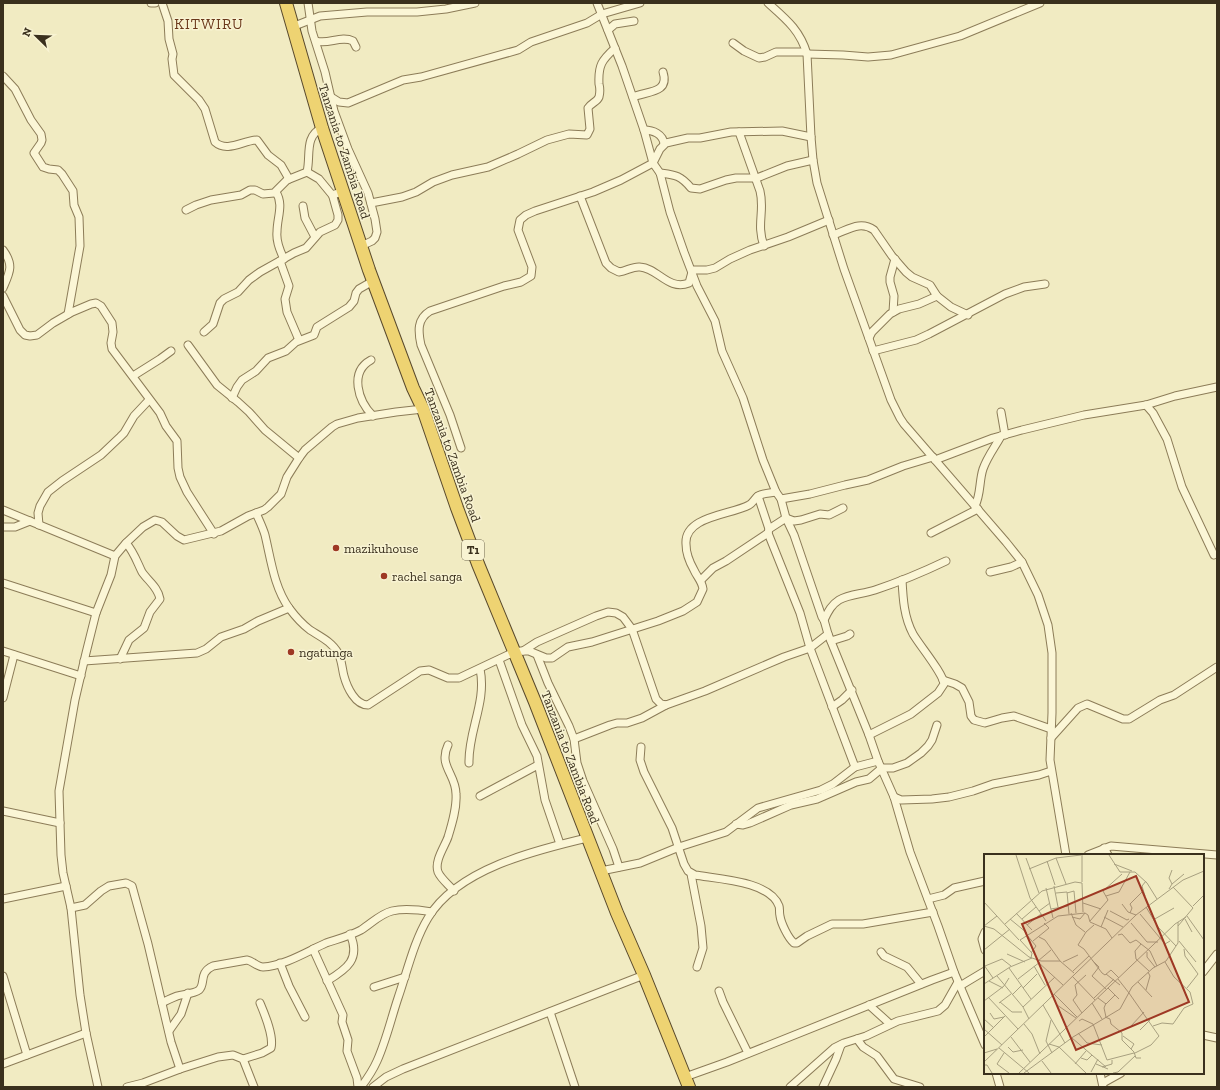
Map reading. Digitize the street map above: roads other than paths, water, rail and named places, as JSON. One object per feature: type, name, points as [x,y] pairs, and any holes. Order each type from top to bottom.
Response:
[{"type":"highway","name":"Tanzania to Zambia Road","points":[[286,3],[322,128],[338,194],[361,246],[413,388],[423,409],[460,515],[519,651],[587,838],[687,1082]]},
{"type":"street","points":[[162,3],[168,21],[174,75],[206,109],[215,142],[219,145],[227,146],[244,144],[257,140],[268,155],[282,165],[289,179]]},
{"type":"street","points":[[308,3],[312,32],[316,41],[331,97],[354,164],[363,180],[375,219],[376,234],[372,241],[361,246]]},
{"type":"street","points":[[425,3],[427,11]]},
{"type":"street","points":[[292,28],[320,16],[367,12],[417,12],[446,9],[474,3]]},
{"type":"street","points":[[597,3],[633,97],[653,163],[660,173],[670,212],[697,286],[715,321],[722,351],[743,398],[762,460],[776,492],[781,499],[786,518],[794,535],[830,641],[852,690],[878,761],[894,797],[910,852],[954,972],[984,1043]]},
{"type":"street","points":[[331,97],[339,102],[348,103],[403,80],[421,77],[518,50],[532,42],[587,23],[602,14],[640,3]]},
{"type":"street","points":[[768,3],[784,16],[794,27],[807,53],[811,136],[817,183],[833,236],[887,390],[900,418],[1004,538],[1022,562],[1038,595],[1049,634],[1052,653],[1051,771],[1066,854]]},
{"type":"street","points":[[733,43],[744,51],[758,58],[765,57],[776,52],[843,55],[868,58],[891,55],[960,36],[1040,3]]},
{"type":"street","points":[[608,30],[614,24],[634,21]]},
{"type":"street","points":[[316,41],[323,42],[348,39],[353,41],[356,47]]},
{"type":"street","points":[[371,203],[411,194],[433,182],[452,175],[488,166],[547,140],[569,134],[587,135],[590,129],[588,108],[589,105],[598,99],[600,95],[598,76],[600,66],[605,57],[615,48]]},
{"type":"street","points":[[633,97],[644,93],[652,93],[660,88],[665,79],[663,72]]},
{"type":"street","points":[[3,76],[15,89],[31,120],[41,134],[41,143],[34,153],[43,167],[61,172],[73,191],[74,205],[80,222],[80,246],[68,314]]},
{"type":"street","points":[[307,172],[310,142],[313,135],[322,128]]},
{"type":"street","points":[[644,130],[661,135],[664,140],[664,144]]},
{"type":"street","points":[[461,448],[450,414],[421,345],[418,335],[420,320],[430,311],[504,286],[521,282],[532,274],[532,267],[518,230],[520,220],[526,215],[535,211],[621,180],[653,163],[660,149],[668,142],[739,132],[782,131],[811,136]]},
{"type":"street","points":[[739,132],[757,178],[762,199],[760,227],[764,246]]},
{"type":"street","points":[[660,173],[674,175],[694,189],[700,189],[736,178],[757,178],[787,166],[813,160]]},
{"type":"street","points":[[186,210],[206,202],[241,195],[250,190],[267,194],[276,192],[289,179],[307,172]]},
{"type":"street","points":[[204,332],[213,324],[220,302],[238,292],[255,275],[294,253],[307,248],[320,232],[334,226],[337,223],[338,215],[332,199],[338,194],[319,179],[307,172]]},
{"type":"street","points":[[276,192],[279,197],[280,204],[277,238],[289,285],[286,299],[287,312],[299,340]]},
{"type":"street","points":[[580,196],[606,263],[610,268],[619,272],[629,268],[643,267],[668,282],[680,284],[689,283],[692,272]]},
{"type":"street","points":[[303,206],[307,224],[315,237]]},
{"type":"street","points":[[692,272],[694,270],[707,270],[715,268],[744,252],[788,237],[828,220]]},
{"type":"street","points":[[833,236],[853,227],[865,225],[874,230],[895,259],[912,277],[930,285],[937,296],[951,307],[968,315]]},
{"type":"street","points":[[3,250],[10,266],[9,275],[3,288]]},
{"type":"street","points":[[893,312],[894,296],[890,277],[895,259]]},
{"type":"street","points":[[232,398],[238,385],[245,378],[256,371],[269,358],[286,351],[299,340],[314,335],[317,327],[349,307],[354,301],[356,293],[359,289],[373,281]]},
{"type":"street","points":[[873,351],[916,340],[968,315],[1005,294],[1024,287],[1045,284]]},
{"type":"street","points":[[3,296],[20,330],[25,335],[30,336],[37,335],[68,314],[91,304],[96,303],[101,306],[113,326],[111,343],[112,349],[160,413],[166,426],[177,441],[178,468],[180,477],[187,492],[214,534]]},
{"type":"street","points":[[869,338],[880,323],[893,312],[919,304],[937,296]]},
{"type":"street","points":[[188,345],[214,382],[249,412],[265,430],[299,458]]},
{"type":"street","points":[[133,376],[160,359],[171,350]]},
{"type":"street","points":[[371,360],[362,366],[358,379],[361,399],[373,416]]},
{"type":"street","points":[[781,499],[810,494],[868,480],[903,466],[934,459],[1003,435],[1084,415],[1146,405],[1175,396],[1217,387]]},
{"type":"street","points":[[39,525],[38,513],[40,506],[48,492],[101,455],[120,437],[129,426],[134,416],[149,400]]},
{"type":"street","points":[[1146,405],[1153,413],[1167,439],[1182,487],[1214,555]]},
{"type":"street","points":[[89,1087],[97,1085],[86,1034],[80,995],[71,908],[61,855],[59,792],[60,780],[84,662],[96,613],[111,575],[115,556],[143,527],[155,520],[162,522],[184,540],[214,534],[221,531],[264,510],[281,494],[287,477],[305,450],[332,427],[348,421],[373,416],[423,409]]},
{"type":"street","points":[[977,508],[984,467],[988,457],[1003,435],[1001,412]]},
{"type":"street","points":[[519,651],[546,658],[552,658],[568,647],[592,642],[671,616],[695,604],[699,600],[703,589],[701,580],[693,569],[687,550],[686,539],[689,530],[705,519],[751,504],[758,496],[776,492]]},
{"type":"street","points":[[758,496],[768,531],[800,612],[810,648],[817,663],[855,767]]},
{"type":"street","points":[[701,580],[713,568],[726,561],[786,518],[801,520],[820,514],[829,515],[843,508]]},
{"type":"street","points":[[931,533],[977,508]]},
{"type":"street","points":[[3,510],[115,556]]},
{"type":"street","points":[[256,513],[265,535],[272,569],[289,608],[306,626],[328,641],[334,648],[340,658],[346,683],[356,700],[364,705],[373,703],[420,671],[429,670],[448,678],[461,678],[537,642],[608,612],[620,615],[627,621],[632,629],[656,699],[661,704],[666,705]]},
{"type":"street","points":[[3,526],[14,527],[30,521]]},
{"type":"street","points":[[120,659],[131,637],[144,628],[150,612],[160,599],[156,590],[143,573],[132,550],[126,543]]},
{"type":"street","points":[[824,620],[832,606],[839,600],[874,591],[946,561]]},
{"type":"street","points":[[990,572],[1011,567],[1022,562]]},
{"type":"street","points":[[869,735],[915,711],[941,690],[943,685],[943,680],[910,627],[904,610],[902,580]]},
{"type":"street","points":[[3,583],[96,613]]},
{"type":"street","points":[[84,662],[197,653],[206,649],[222,637],[244,629],[258,621],[289,608]]},
{"type":"street","points":[[574,739],[610,725],[627,723],[642,718],[666,705],[705,691],[784,657],[810,648],[828,634]]},
{"type":"street","points":[[830,641],[850,634]]},
{"type":"street","points":[[3,651],[81,676]]},
{"type":"street","points":[[3,698],[14,655]]},
{"type":"street","points":[[537,655],[548,683],[569,726],[574,739],[577,763],[583,781],[613,849],[619,867]]},
{"type":"street","points":[[499,660],[522,725],[537,756],[545,800],[560,844]]},
{"type":"street","points":[[1051,738],[1078,708],[1083,705],[1087,704],[1123,718],[1129,718],[1160,700],[1174,695],[1217,667]]},
{"type":"street","points":[[469,763],[470,742],[478,714],[482,691],[480,669]]},
{"type":"street","points":[[943,680],[962,688],[969,702],[971,716],[974,720],[985,723],[1014,716],[1051,729]]},
{"type":"street","points":[[832,706],[842,700],[852,690]]},
{"type":"street","points":[[736,824],[743,825],[750,823],[791,805],[817,799],[856,782],[870,779],[882,768],[907,764],[921,753],[932,740],[937,725]]},
{"type":"street","points":[[448,745],[444,758],[454,784],[456,805],[448,836],[437,868],[438,873],[454,890]]},
{"type":"street","points":[[641,747],[641,765],[672,828],[684,864],[688,871],[692,874],[752,885],[765,890],[779,906],[781,920],[792,941],[795,943],[832,924],[863,924],[933,912]]},
{"type":"street","points":[[601,871],[640,863],[679,847],[726,832],[758,808],[821,790],[837,781],[855,767],[878,761]]},
{"type":"street","points":[[480,796],[538,765]]},
{"type":"street","points":[[894,797],[901,800],[949,797],[993,784],[1039,775],[1051,771]]},
{"type":"street","points":[[3,811],[60,823]]},
{"type":"street","points":[[361,1087],[377,1061],[421,932],[432,912],[454,890],[489,868],[514,858],[560,844],[587,838]]},
{"type":"street","points":[[1090,854],[1111,846],[1122,846],[1217,855]]},
{"type":"street","points":[[1104,848],[1107,854]]},
{"type":"street","points":[[692,874],[702,932],[703,948],[697,968]]},
{"type":"street","points":[[928,899],[944,895],[954,888],[984,881]]},
{"type":"street","points":[[71,908],[85,905],[109,886],[126,883],[131,884],[143,922],[169,1031],[180,1069]]},
{"type":"street","points":[[3,899],[66,886]]},
{"type":"street","points":[[162,1003],[177,996],[200,989],[204,974],[208,968],[213,966],[244,960],[250,960],[261,967],[280,963],[292,960],[313,949],[363,928],[383,914],[392,911],[414,910],[432,912]]},
{"type":"street","points":[[327,981],[344,970],[352,961],[354,951],[353,940],[350,934]]},
{"type":"street","points":[[984,934],[982,939],[984,946]]},
{"type":"street","points":[[313,949],[343,1015],[342,1022],[348,1040],[347,1051],[357,1078],[358,1087]]},
{"type":"street","points":[[881,952],[884,956],[907,967],[921,984]]},
{"type":"street","points":[[1204,971],[1217,954]]},
{"type":"street","points":[[280,963],[289,986],[305,1017]]},
{"type":"street","points":[[687,1082],[707,1070],[748,1053],[954,972]]},
{"type":"street","points":[[790,1087],[828,1053],[841,1045],[866,1036],[890,1024],[938,1011],[945,1005],[959,984],[984,972]]},
{"type":"street","points":[[376,1086],[386,1077],[403,1068],[644,975]]},
{"type":"street","points":[[3,976],[27,1055]]},
{"type":"street","points":[[374,987],[405,977]]},
{"type":"street","points":[[719,991],[748,1053]]},
{"type":"street","points":[[169,1031],[181,1014],[188,993]]},
{"type":"street","points":[[243,1059],[262,1053],[270,1048],[272,1044],[267,1021],[260,1003]]},
{"type":"street","points":[[869,1005],[890,1024]]},
{"type":"street","points":[[550,1012],[575,1087]]},
{"type":"street","points":[[3,1064],[86,1034]]},
{"type":"street","points":[[1204,1035],[1217,1038]]},
{"type":"street","points":[[857,1039],[863,1047],[877,1056],[894,1079],[920,1087]]},
{"type":"street","points":[[823,1087],[841,1045]]},
{"type":"street","points":[[126,1087],[143,1083],[218,1057],[230,1055],[243,1059],[254,1087]]},
{"type":"street","points":[[996,1074],[1000,1087]]},
{"type":"street","points":[[1100,1074],[1103,1085],[1120,1074]]},
{"type":"place","name":"mazikuhouse","points":[[336,548]]},
{"type":"place","name":"rachel sanga","points":[[384,576]]},
{"type":"place","name":"ngatunga","points":[[291,652]]},
{"type":"district","name":"KITWIRU","points":[[209,24]]}]
